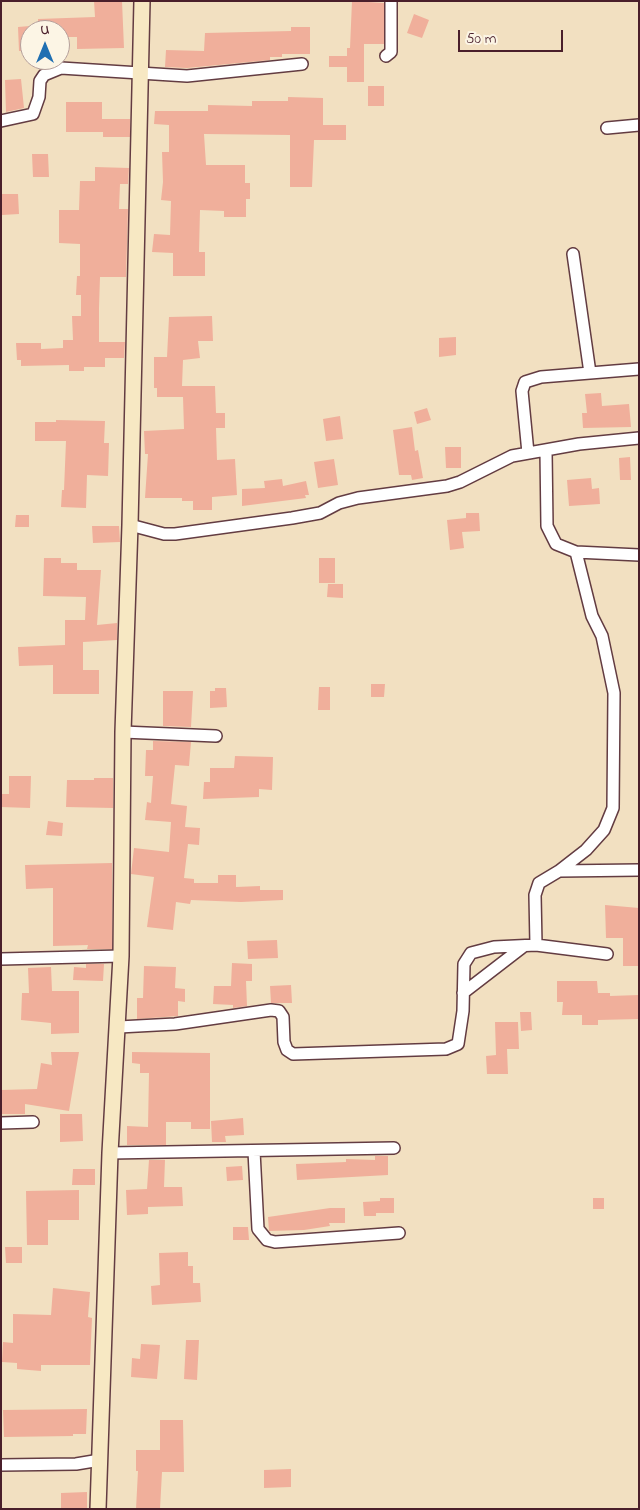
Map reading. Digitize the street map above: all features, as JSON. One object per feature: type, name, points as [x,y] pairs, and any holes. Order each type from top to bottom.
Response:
[{"type":"main road","points":[[98,1509],[110,1153],[121,956],[123,732],[130,525],[142,1]]},
{"type":"street","points":[[386,56],[391,52],[391,1]]},
{"type":"street","points":[[1,121],[32,114],[39,96],[40,81],[49,71],[61,68],[187,76],[302,64]]},
{"type":"street","points":[[607,128],[639,125]]},
{"type":"street","points":[[573,254],[590,373]]},
{"type":"street","points":[[528,453],[522,391],[525,382],[541,377],[639,369]]},
{"type":"street","points":[[130,525],[156,532],[175,534],[292,518],[320,513],[339,503],[358,498],[447,486],[460,482],[505,458],[579,444],[639,438]]},
{"type":"street","points":[[546,451],[548,526],[551,537],[563,549],[576,552],[639,555]]},
{"type":"street","points":[[463,993],[530,945],[538,883],[559,871],[586,850],[604,830],[613,808],[614,693],[602,636],[592,616],[576,552]]},
{"type":"street","points":[[123,732],[216,736]]},
{"type":"street","points":[[559,871],[639,870]]},
{"type":"street","points":[[118,1027],[175,1024],[271,1010],[279,1011],[283,1017],[284,1042],[287,1050],[293,1054],[446,1049],[458,1044],[464,964],[471,953],[494,947],[530,945],[607,954]]},
{"type":"street","points":[[1,959],[121,956]]},
{"type":"street","points":[[1,1123],[33,1122]]},
{"type":"street","points":[[110,1153],[254,1152],[394,1148]]},
{"type":"street","points":[[254,1152],[258,1229],[266,1240],[275,1242],[399,1233]]},
{"type":"street","points":[[1,1465],[76,1464],[100,1460]]},
{"type":"building","points":[[94,1],[122,1],[124,48],[77,49],[77,37],[70,37],[70,20],[38,20],[38,19],[95,17]]},
{"type":"building","points":[[352,1],[384,3],[384,44],[364,44],[364,82],[347,82],[347,67],[329,67],[329,56],[347,56],[347,48],[350,48]]},
{"type":"building","points":[[414,14],[429,20],[422,38],[407,33]]},
{"type":"building","points":[[18,27],[20,27],[19,51]]},
{"type":"building","points":[[291,27],[310,27],[310,54],[282,54],[282,57],[270,57],[270,60],[187,68],[165,67],[166,50],[204,51],[205,33],[291,31]]},
{"type":"building","points":[[21,79],[24,108],[6,112],[5,80]]},
{"type":"building","points":[[368,86],[384,86],[384,106],[368,106]]},
{"type":"building","points":[[288,97],[323,98],[323,125],[346,125],[346,140],[314,140],[312,187],[290,187],[290,135],[204,134],[206,165],[245,165],[245,183],[250,183],[250,199],[246,199],[246,217],[224,217],[224,211],[200,210],[199,252],[205,252],[205,276],[173,276],[173,253],[152,252],[154,234],[170,235],[171,201],[161,200],[163,182],[162,152],[169,152],[169,125],[154,124],[155,111],[208,111],[208,105],[252,106],[252,101],[288,101]]},
{"type":"building","points":[[66,102],[102,102],[102,119],[130,119],[130,137],[103,137],[103,132],[66,132]]},
{"type":"building","points":[[32,154],[48,154],[49,177],[33,177]]},
{"type":"building","points":[[95,167],[129,168],[128,184],[120,184],[119,209],[128,209],[126,277],[100,277],[99,308],[99,342],[125,342],[124,358],[105,358],[105,367],[84,367],[84,371],[69,371],[69,365],[21,366],[21,360],[17,360],[16,343],[41,343],[41,349],[63,348],[63,340],[73,340],[72,316],[81,316],[81,295],[76,295],[77,276],[80,276],[80,244],[59,243],[59,210],[79,210],[80,181],[95,181]]},
{"type":"building","points":[[2,194],[18,194],[19,214],[2,215]]},
{"type":"building","points":[[212,316],[213,341],[198,341],[200,358],[183,360],[182,386],[215,386],[216,413],[225,413],[225,428],[216,428],[217,460],[235,459],[237,495],[212,497],[212,510],[193,510],[193,501],[182,501],[182,498],[145,498],[148,454],[145,454],[144,431],[184,429],[183,397],[157,397],[157,388],[154,388],[154,357],[167,357],[169,317]]},
{"type":"building","points":[[456,337],[456,355],[439,357],[439,338]]},
{"type":"building","points":[[601,393],[602,406],[629,404],[631,427],[583,428],[582,413],[587,413],[585,394]]},
{"type":"building","points":[[427,408],[431,420],[417,424],[414,412]]},
{"type":"building","points":[[340,416],[343,439],[326,441],[323,419]]},
{"type":"building","points":[[56,420],[105,421],[104,443],[109,443],[108,476],[87,475],[86,508],[61,507],[62,490],[64,490],[66,441],[35,441],[35,422],[56,422]]},
{"type":"building","points":[[412,427],[415,451],[418,450],[423,478],[412,480],[411,475],[399,475],[393,430]]},
{"type":"building","points":[[445,447],[461,447],[461,468],[446,468]]},
{"type":"building","points":[[630,457],[631,480],[620,480],[619,458]]},
{"type":"building","points":[[334,459],[338,485],[318,488],[314,462]]},
{"type":"building","points":[[591,478],[592,489],[599,488],[600,504],[569,506],[567,480]]},
{"type":"building","points":[[282,479],[283,486],[306,481],[309,495],[305,495],[306,498],[242,506],[242,489],[265,488],[264,481]]},
{"type":"building","points":[[466,513],[479,513],[480,531],[462,532],[464,548],[450,550],[447,520],[466,518]]},
{"type":"building","points":[[16,515],[29,515],[29,527],[15,527]]},
{"type":"building","points":[[92,526],[119,526],[120,542],[93,543]]},
{"type":"building","points":[[44,558],[61,558],[61,563],[77,563],[77,570],[101,570],[97,625],[117,623],[117,640],[83,642],[83,670],[99,670],[99,694],[53,694],[53,665],[19,666],[18,647],[65,645],[65,620],[85,620],[86,597],[43,596]]},
{"type":"building","points":[[319,558],[335,558],[335,583],[319,583]]},
{"type":"building","points":[[328,584],[343,584],[343,598],[327,597]]},
{"type":"building","points":[[371,684],[385,684],[384,697],[371,697]]},
{"type":"building","points":[[319,687],[330,687],[330,710],[318,710]]},
{"type":"building","points":[[215,688],[226,688],[227,707],[210,708],[210,691],[215,691]]},
{"type":"building","points":[[163,691],[193,691],[191,727],[163,726]]},
{"type":"building","points":[[153,741],[191,742],[189,766],[175,765],[171,804],[187,806],[185,827],[200,828],[199,845],[188,844],[184,878],[194,879],[194,883],[218,883],[218,875],[236,875],[236,887],[260,886],[260,890],[283,890],[283,900],[241,902],[191,900],[190,904],[176,902],[173,930],[147,927],[154,877],[131,874],[134,848],[169,852],[171,822],[145,820],[147,802],[151,803],[153,776],[145,776],[146,750],[153,750]]},
{"type":"building","points":[[235,756],[273,757],[272,790],[259,789],[259,797],[203,799],[204,782],[210,782],[210,768],[234,768]]},
{"type":"building","points":[[9,776],[31,776],[30,808],[1,807],[1,794],[9,794]]},
{"type":"building","points":[[94,778],[113,778],[113,808],[66,807],[67,780],[94,780]]},
{"type":"building","points":[[48,821],[63,823],[62,836],[46,835]]},
{"type":"building","points":[[112,863],[112,949],[87,949],[88,945],[53,946],[53,888],[26,889],[25,865]]},
{"type":"building","points":[[605,905],[639,908],[639,966],[623,966],[623,938],[606,938]]},
{"type":"building","points":[[277,940],[278,958],[248,959],[247,941]]},
{"type":"building","points":[[232,963],[252,964],[252,981],[246,981],[247,1006],[233,1008],[233,1005],[213,1004],[214,986],[231,986]]},
{"type":"building","points":[[86,964],[104,964],[103,981],[73,980],[74,967],[86,968]]},
{"type":"building","points":[[144,966],[176,967],[175,988],[185,989],[185,1002],[178,1001],[178,1016],[137,1019],[137,998],[143,998]]},
{"type":"building","points":[[51,967],[52,991],[79,991],[79,1033],[51,1034],[51,1023],[21,1020],[22,993],[29,993],[28,968]]},
{"type":"building","points":[[557,981],[597,981],[598,993],[610,993],[610,996],[639,995],[639,1019],[598,1020],[598,1025],[582,1025],[582,1015],[562,1015],[563,1002],[557,1002]]},
{"type":"building","points":[[291,985],[292,1003],[271,1003],[270,986]]},
{"type":"building","points":[[520,1012],[531,1012],[532,1030],[521,1031]]},
{"type":"building","points":[[495,1022],[518,1022],[519,1049],[507,1049],[508,1074],[487,1074],[486,1056],[496,1055]]},
{"type":"building","points":[[51,1052],[79,1052],[69,1111],[25,1104],[25,1114],[1,1114],[1,1090],[37,1089],[41,1063],[52,1065]]},
{"type":"building","points":[[132,1052],[210,1053],[210,1129],[191,1129],[191,1122],[166,1122],[166,1145],[127,1145],[127,1126],[148,1127],[149,1073],[140,1073],[140,1064],[132,1063]]},
{"type":"building","points":[[60,1114],[82,1114],[83,1141],[60,1142]]},
{"type":"building","points":[[243,1118],[244,1135],[225,1136],[226,1142],[212,1142],[211,1121]]},
{"type":"building","points":[[375,1156],[388,1156],[388,1175],[297,1180],[296,1164],[346,1162],[346,1159],[375,1160]]},
{"type":"building","points":[[149,1160],[165,1160],[164,1187],[182,1187],[183,1206],[148,1207],[148,1214],[127,1215],[126,1190],[147,1189]]},
{"type":"building","points":[[242,1166],[243,1180],[227,1181],[226,1167]]},
{"type":"building","points":[[73,1169],[95,1169],[95,1185],[72,1185]]},
{"type":"building","points":[[79,1190],[79,1220],[48,1220],[48,1245],[27,1245],[26,1191]]},
{"type":"building","points":[[380,1198],[394,1198],[394,1213],[376,1213],[376,1216],[364,1216],[363,1202],[380,1201]]},
{"type":"building","points":[[593,1198],[604,1198],[604,1209],[593,1209]]},
{"type":"building","points":[[330,1208],[345,1208],[345,1223],[329,1223],[330,1226],[304,1230],[269,1231],[268,1217]]},
{"type":"building","points":[[233,1227],[248,1227],[249,1240],[233,1240]]},
{"type":"building","points":[[5,1247],[22,1247],[22,1263],[6,1263]]},
{"type":"building","points":[[188,1252],[188,1266],[193,1266],[193,1283],[200,1283],[201,1302],[152,1305],[151,1286],[160,1285],[159,1253]]},
{"type":"building","points":[[53,1288],[90,1292],[88,1317],[92,1318],[90,1365],[41,1365],[41,1371],[17,1369],[17,1363],[2,1362],[3,1342],[13,1343],[13,1314],[51,1315]]},
{"type":"building","points":[[186,1340],[199,1340],[197,1380],[184,1379]]},
{"type":"building","points":[[141,1344],[160,1345],[157,1379],[131,1377],[132,1358],[140,1359]]},
{"type":"building","points":[[87,1409],[86,1434],[73,1434],[73,1436],[4,1437],[3,1410]]},
{"type":"building","points":[[160,1420],[183,1420],[184,1472],[162,1472],[160,1509],[136,1509],[138,1471],[136,1471],[136,1450],[160,1450]]},
{"type":"building","points":[[291,1469],[291,1487],[264,1488],[264,1470]]},
{"type":"building","points":[[87,1492],[87,1509],[61,1509],[61,1493]]}]
